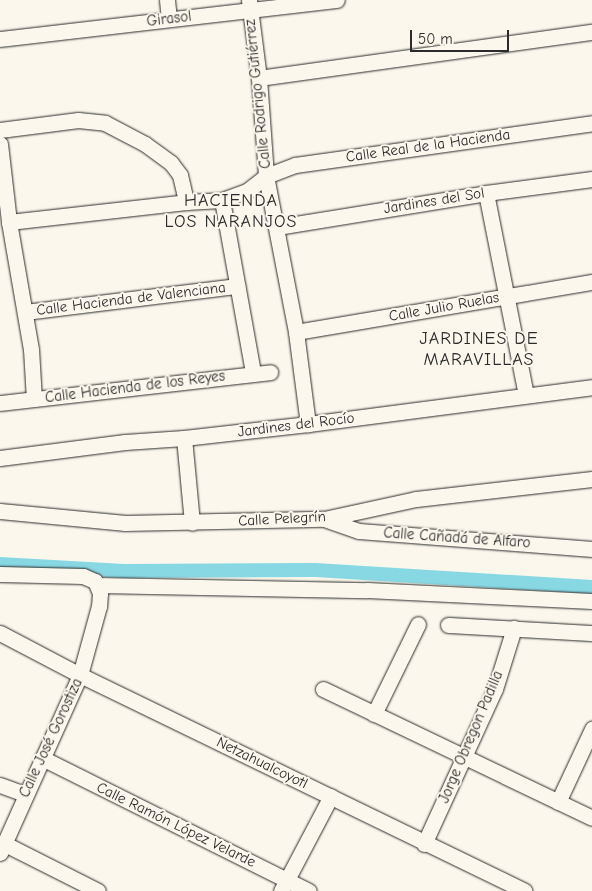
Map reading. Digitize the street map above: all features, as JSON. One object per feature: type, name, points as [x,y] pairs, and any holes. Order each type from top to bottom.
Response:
[{"type":"street","points":[[167,0],[169,19]]},
{"type":"street","name":"Girasol","points":[[0,39],[169,19],[249,5],[337,0]]},
{"type":"street","name":"Calle Rodrigo Gutiérrez","points":[[249,5],[259,78],[266,176],[296,332],[308,424]]},
{"type":"street","points":[[259,78],[592,32]]},
{"type":"street","points":[[0,130],[78,120],[105,123],[145,144],[171,163],[180,174],[186,202]]},
{"type":"street","name":"Calle Real de la Hacienda","points":[[9,222],[186,202],[222,200],[247,191],[266,176],[295,165],[592,123]]},
{"type":"street","points":[[0,144],[9,222],[31,349],[34,399]]},
{"type":"street","name":"Jardines del Sol","points":[[277,227],[486,193],[592,179]]},
{"type":"street","points":[[486,193],[526,395]]},
{"type":"street","points":[[222,200],[253,373]]},
{"type":"street","name":"Calle Julio Ruelas","points":[[296,332],[592,282]]},
{"type":"street","name":"Calle Hacienda de Valenciana","points":[[25,312],[237,286]]},
{"type":"street","name":"Calle Hacienda de los Reyes","points":[[0,403],[270,372]]},
{"type":"street","name":"Jardines del Rocío","points":[[0,458],[125,442],[184,438],[308,424],[592,387]]},
{"type":"street","points":[[184,438],[192,523]]},
{"type":"street","name":"Calle Pelegrín","points":[[0,511],[125,523],[192,523],[324,518],[416,499],[592,479]]},
{"type":"street","name":"Calle Cañadá de Alfaro","points":[[324,518],[359,531],[592,549]]},
{"type":"street","points":[[0,574],[83,576],[98,585],[367,590],[592,601]]},
{"type":"street","name":"Calle José Gorostiza","points":[[2,849],[25,794],[80,675],[99,606],[98,585]]},
{"type":"street","points":[[374,714],[418,624]]},
{"type":"street","points":[[448,625],[592,633]]},
{"type":"street","name":"Jorge Obregon Padilla","points":[[424,844],[494,688],[514,628]]},
{"type":"street","name":"Netzahualcoyotl","points":[[0,633],[80,675],[524,891]]},
{"type":"street","points":[[323,689],[592,818]]},
{"type":"street","points":[[558,802],[592,729]]},
{"type":"street","name":"Calle Ramón López Velarde","points":[[42,758],[284,886],[309,891]]},
{"type":"street","points":[[0,785],[25,794]]},
{"type":"street","points":[[284,886],[331,796]]},
{"type":"street","points":[[2,849],[98,891]]},
{"type":"waterway","points":[[0,564],[124,571],[315,570],[592,587]]},
{"type":"district","name":"HACIENDA LOS NARANJOS","points":[[231,212]]},
{"type":"district","name":"JARDINES DE MARAVILLAS","points":[[479,350]]}]
